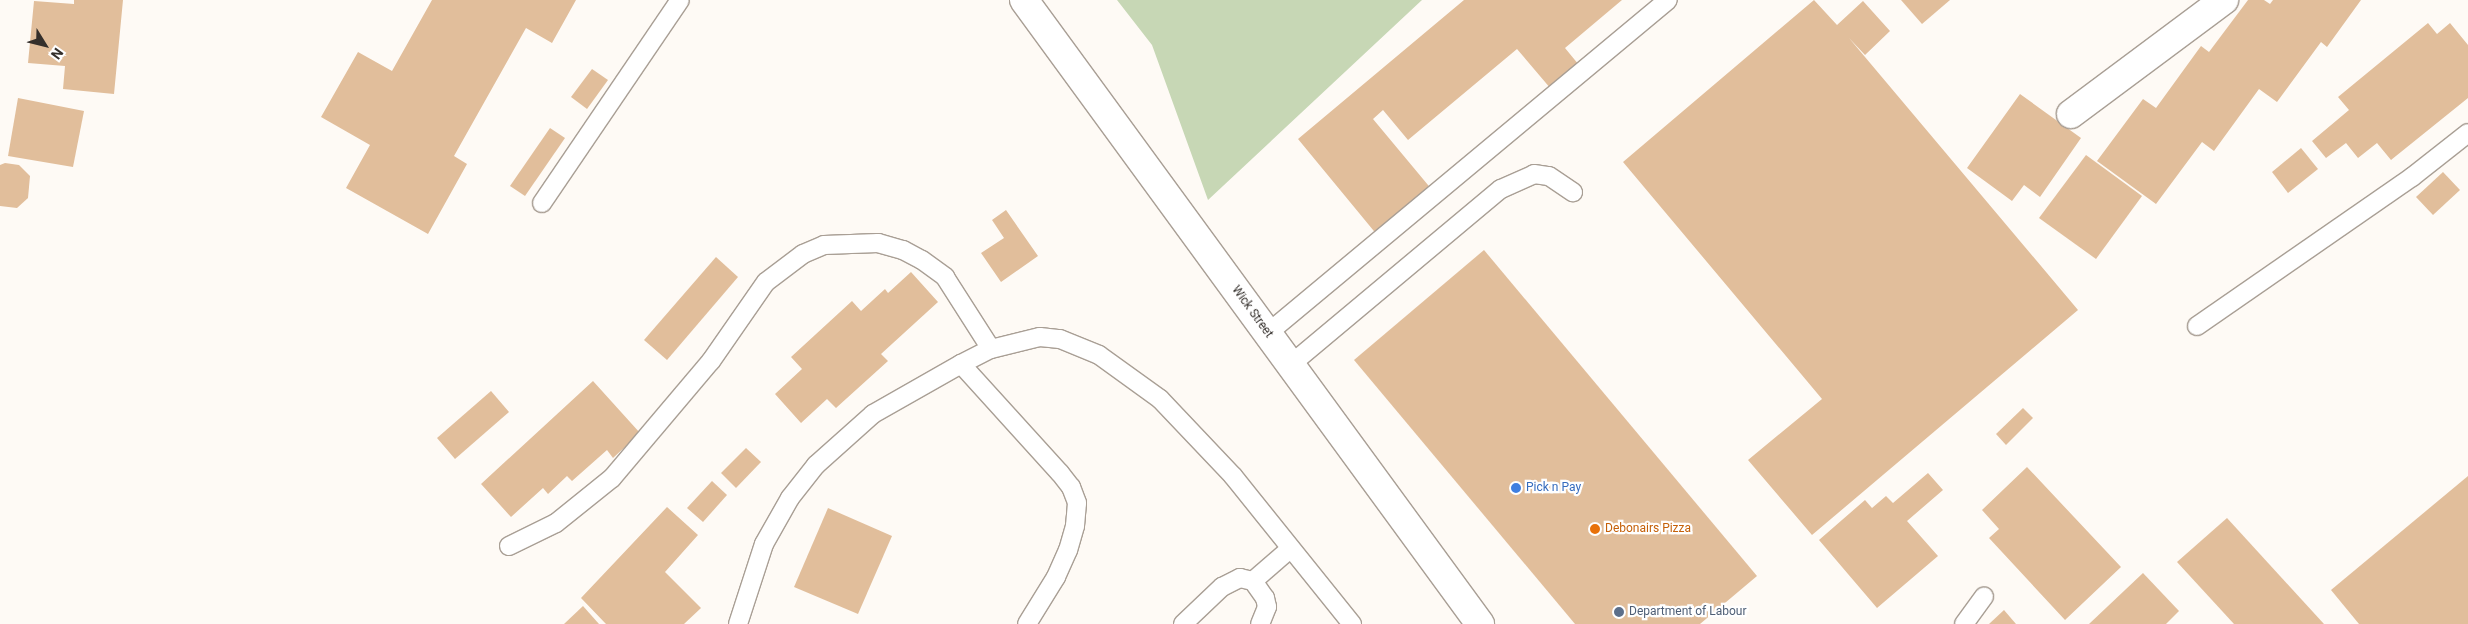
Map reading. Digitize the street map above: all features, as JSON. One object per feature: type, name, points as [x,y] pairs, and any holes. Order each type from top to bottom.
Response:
[{"type":"street","name":"Wick Street","points":[[1024,0],[1268,334],[1289,366],[1480,624]]},
{"type":"street","points":[[2071,114],[2224,0]]},
{"type":"lane","points":[[542,203],[680,0]]},
{"type":"lane","points":[[1268,334],[1668,0]]},
{"type":"lane","points":[[2197,326],[2412,177],[2468,132]]},
{"type":"lane","points":[[1289,366],[1501,189],[1534,174],[1549,176],[1573,192]]},
{"type":"lane","points":[[509,546],[556,523],[612,478],[711,361],[766,282],[803,254],[824,245],[878,243],[903,250],[922,260],[945,277],[991,349]]},
{"type":"lane","points":[[738,624],[764,544],[790,498],[816,465],[873,414],[991,349],[1020,340],[1060,339],[1099,355],[1130,375],[1160,399],[1200,441],[1352,624]]},
{"type":"lane","points":[[961,364],[1060,473],[1071,487],[1077,503],[1075,526],[1068,550],[1056,577],[1027,624]]},
{"type":"lane","points":[[1254,581],[1290,549]]},
{"type":"lane","points":[[1183,624],[1233,581],[1240,578],[1254,581]]},
{"type":"lane","points":[[1254,581],[1267,607],[1260,624]]},
{"type":"lane","points":[[1964,624],[1984,596]]},
{"type":"green space","points":[[1117,0],[1422,0],[1208,200],[1152,45]]},
{"type":"building","points":[[74,0],[123,0],[114,94],[63,89],[65,66],[28,63],[34,1],[74,4]]},
{"type":"building","points":[[432,0],[576,0],[552,43],[526,28],[454,156],[467,164],[428,234],[346,188],[370,145],[321,117],[358,52],[392,71]]},
{"type":"building","points":[[1464,0],[1622,0],[1565,48],[1579,65],[1551,89],[1517,49],[1408,140],[1383,110],[1373,119],[1433,191],[1378,236],[1298,139]]},
{"type":"building","points":[[1814,0],[1837,25],[1863,1],[1890,31],[1865,55],[1849,38],[2078,310],[1812,535],[1748,460],[1822,399],[1623,162]]},
{"type":"building","points":[[1901,0],[1950,0],[1922,24]]},
{"type":"building","points":[[2248,0],[2264,0],[2270,4],[2273,0],[2361,0],[2327,47],[2321,42],[2277,102],[2259,89],[2214,151],[2202,142],[2156,204],[2097,161],[2143,99],[2156,108],[2201,46],[2209,52]]},
{"type":"building","points":[[2428,23],[2437,34],[2450,23],[2468,45],[2468,98],[2391,160],[2377,143],[2358,158],[2346,143],[2326,158],[2312,141],[2349,110],[2338,97]]},
{"type":"building","points":[[592,69],[608,80],[587,109],[571,97]]},
{"type":"building","points":[[2020,94],[2081,138],[2040,197],[2024,185],[2012,201],[1967,168]]},
{"type":"building","points":[[18,98],[84,111],[73,167],[8,156]]},
{"type":"building","points":[[550,128],[565,138],[525,196],[510,186]]},
{"type":"building","points":[[2301,148],[2318,169],[2288,193],[2272,172]]},
{"type":"building","points":[[2086,155],[2142,196],[2096,259],[2039,218]]},
{"type":"building","points":[[5,163],[19,165],[30,176],[28,198],[17,208],[0,206],[0,165]]},
{"type":"building","points":[[2443,172],[2460,190],[2433,215],[2416,197]]},
{"type":"building","points":[[1006,210],[1038,256],[1001,282],[981,253],[1004,238],[992,220]]},
{"type":"building","points":[[1484,250],[1757,576],[1700,624],[1575,624],[1354,360]]},
{"type":"building","points":[[716,257],[738,277],[667,360],[644,340]]},
{"type":"building","points":[[911,272],[938,302],[881,354],[888,361],[836,408],[827,399],[801,423],[775,394],[802,369],[791,357],[852,301],[861,311],[885,289],[888,293]]},
{"type":"building","points":[[593,381],[640,433],[613,458],[607,450],[572,481],[567,476],[548,494],[543,488],[511,517],[481,484]]},
{"type":"building","points":[[491,391],[509,412],[455,459],[437,438]]},
{"type":"building","points":[[2023,408],[2033,418],[2006,445],[1996,434]]},
{"type":"building","points":[[746,448],[761,462],[736,488],[721,473]]},
{"type":"building","points":[[2027,467],[2121,567],[2065,620],[1989,538],[1999,529],[1982,510]]},
{"type":"building","points":[[1928,473],[1943,490],[1907,521],[1938,556],[1877,608],[1819,540],[1865,500],[1872,508],[1886,496],[1893,503]]},
{"type":"building","points":[[2468,476],[2468,624],[2359,624],[2331,590]]},
{"type":"building","points":[[712,481],[727,495],[703,522],[687,508]]},
{"type":"building","points":[[667,507],[698,535],[665,572],[701,608],[684,624],[606,624],[581,598]]},
{"type":"building","points":[[828,508],[892,536],[858,614],[794,587]]},
{"type":"building","points":[[2227,518],[2324,624],[2234,624],[2177,562]]},
{"type":"building","points":[[2143,573],[2179,611],[2166,624],[2089,624]]},
{"type":"building","points":[[583,606],[599,624],[564,624]]},
{"type":"building","points":[[2004,610],[2016,624],[1989,624]]},
{"type":"place","name":"Pick n Pay","points":[[1516,488]]},
{"type":"place","name":"Debonairs Pizza","points":[[1595,529]]},
{"type":"place","name":"Department of Labour","points":[[1619,612]]}]
